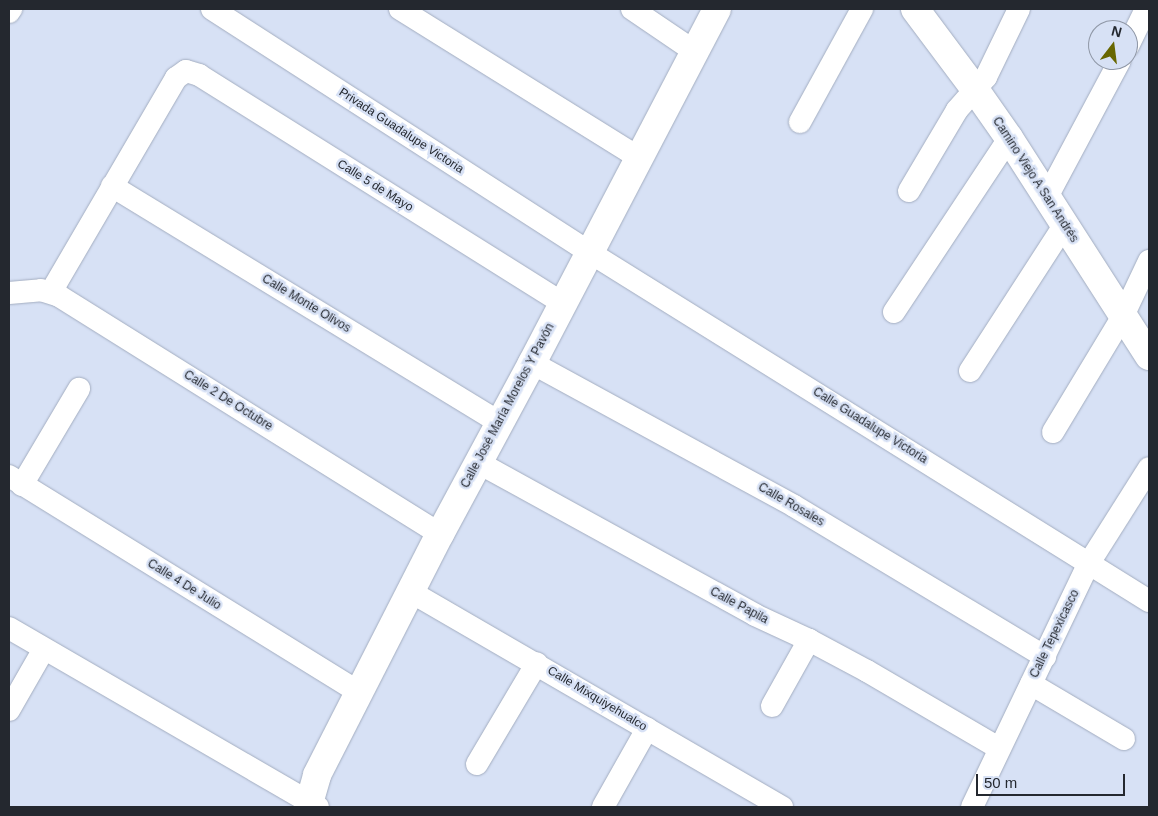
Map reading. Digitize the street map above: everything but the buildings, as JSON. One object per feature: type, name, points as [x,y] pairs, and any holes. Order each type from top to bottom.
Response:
[{"type":"street","name":"Privada Guadalupe Victoria","points":[[212,9],[589,252]]},
{"type":"street","points":[[400,9],[639,158]]},
{"type":"street","points":[[632,9],[694,51]]},
{"type":"street","name":"Calle José María Morelos Y Pavón","points":[[312,806],[317,775],[440,534],[532,363],[717,9]]},
{"type":"street","points":[[800,122],[862,9]]},
{"type":"street","name":"Camino Viejo A San Andrés","points":[[914,9],[974,88],[1008,138],[1149,356]]},
{"type":"street","points":[[909,191],[957,110],[990,69],[1019,9]]},
{"type":"street","points":[[1138,25],[1146,9]]},
{"type":"street","points":[[1047,197],[1115,70]]},
{"type":"street","name":"Calle 5 de Mayo","points":[[112,186],[176,78],[186,71],[199,75],[562,303]]},
{"type":"street","points":[[894,312],[1008,138]]},
{"type":"street","points":[[50,292],[112,186]]},
{"type":"street","name":"Calle Monte Olivos","points":[[112,186],[499,422]]},
{"type":"street","points":[[970,371],[1065,224]]},
{"type":"street","name":"Calle Guadalupe Victoria","points":[[589,252],[1149,602]]},
{"type":"street","points":[[1053,432],[1123,316],[1149,261]]},
{"type":"street","name":"Calle 2 De Octubre","points":[[9,293],[26,290],[50,292],[440,534]]},
{"type":"street","name":"Calle Rosales","points":[[532,363],[794,506],[1045,657]]},
{"type":"street","points":[[16,480],[79,389]]},
{"type":"street","name":"Calle Papila","points":[[479,463],[754,615],[809,640],[999,748]]},
{"type":"street","name":"Calle Tepexicasco","points":[[972,807],[1089,563],[1149,468]]},
{"type":"street","name":"Calle 4 De Julio","points":[[16,480],[360,693]]},
{"type":"street","name":"Calle Mixquiyehualco","points":[[411,592],[537,663],[647,730],[782,807]]},
{"type":"street","points":[[9,628],[312,806]]},
{"type":"street","points":[[772,706],[809,640]]},
{"type":"street","points":[[9,710],[44,649]]},
{"type":"street","points":[[477,764],[537,663]]},
{"type":"street","points":[[1031,684],[1124,739]]},
{"type":"street","points":[[603,807],[647,730]]}]
